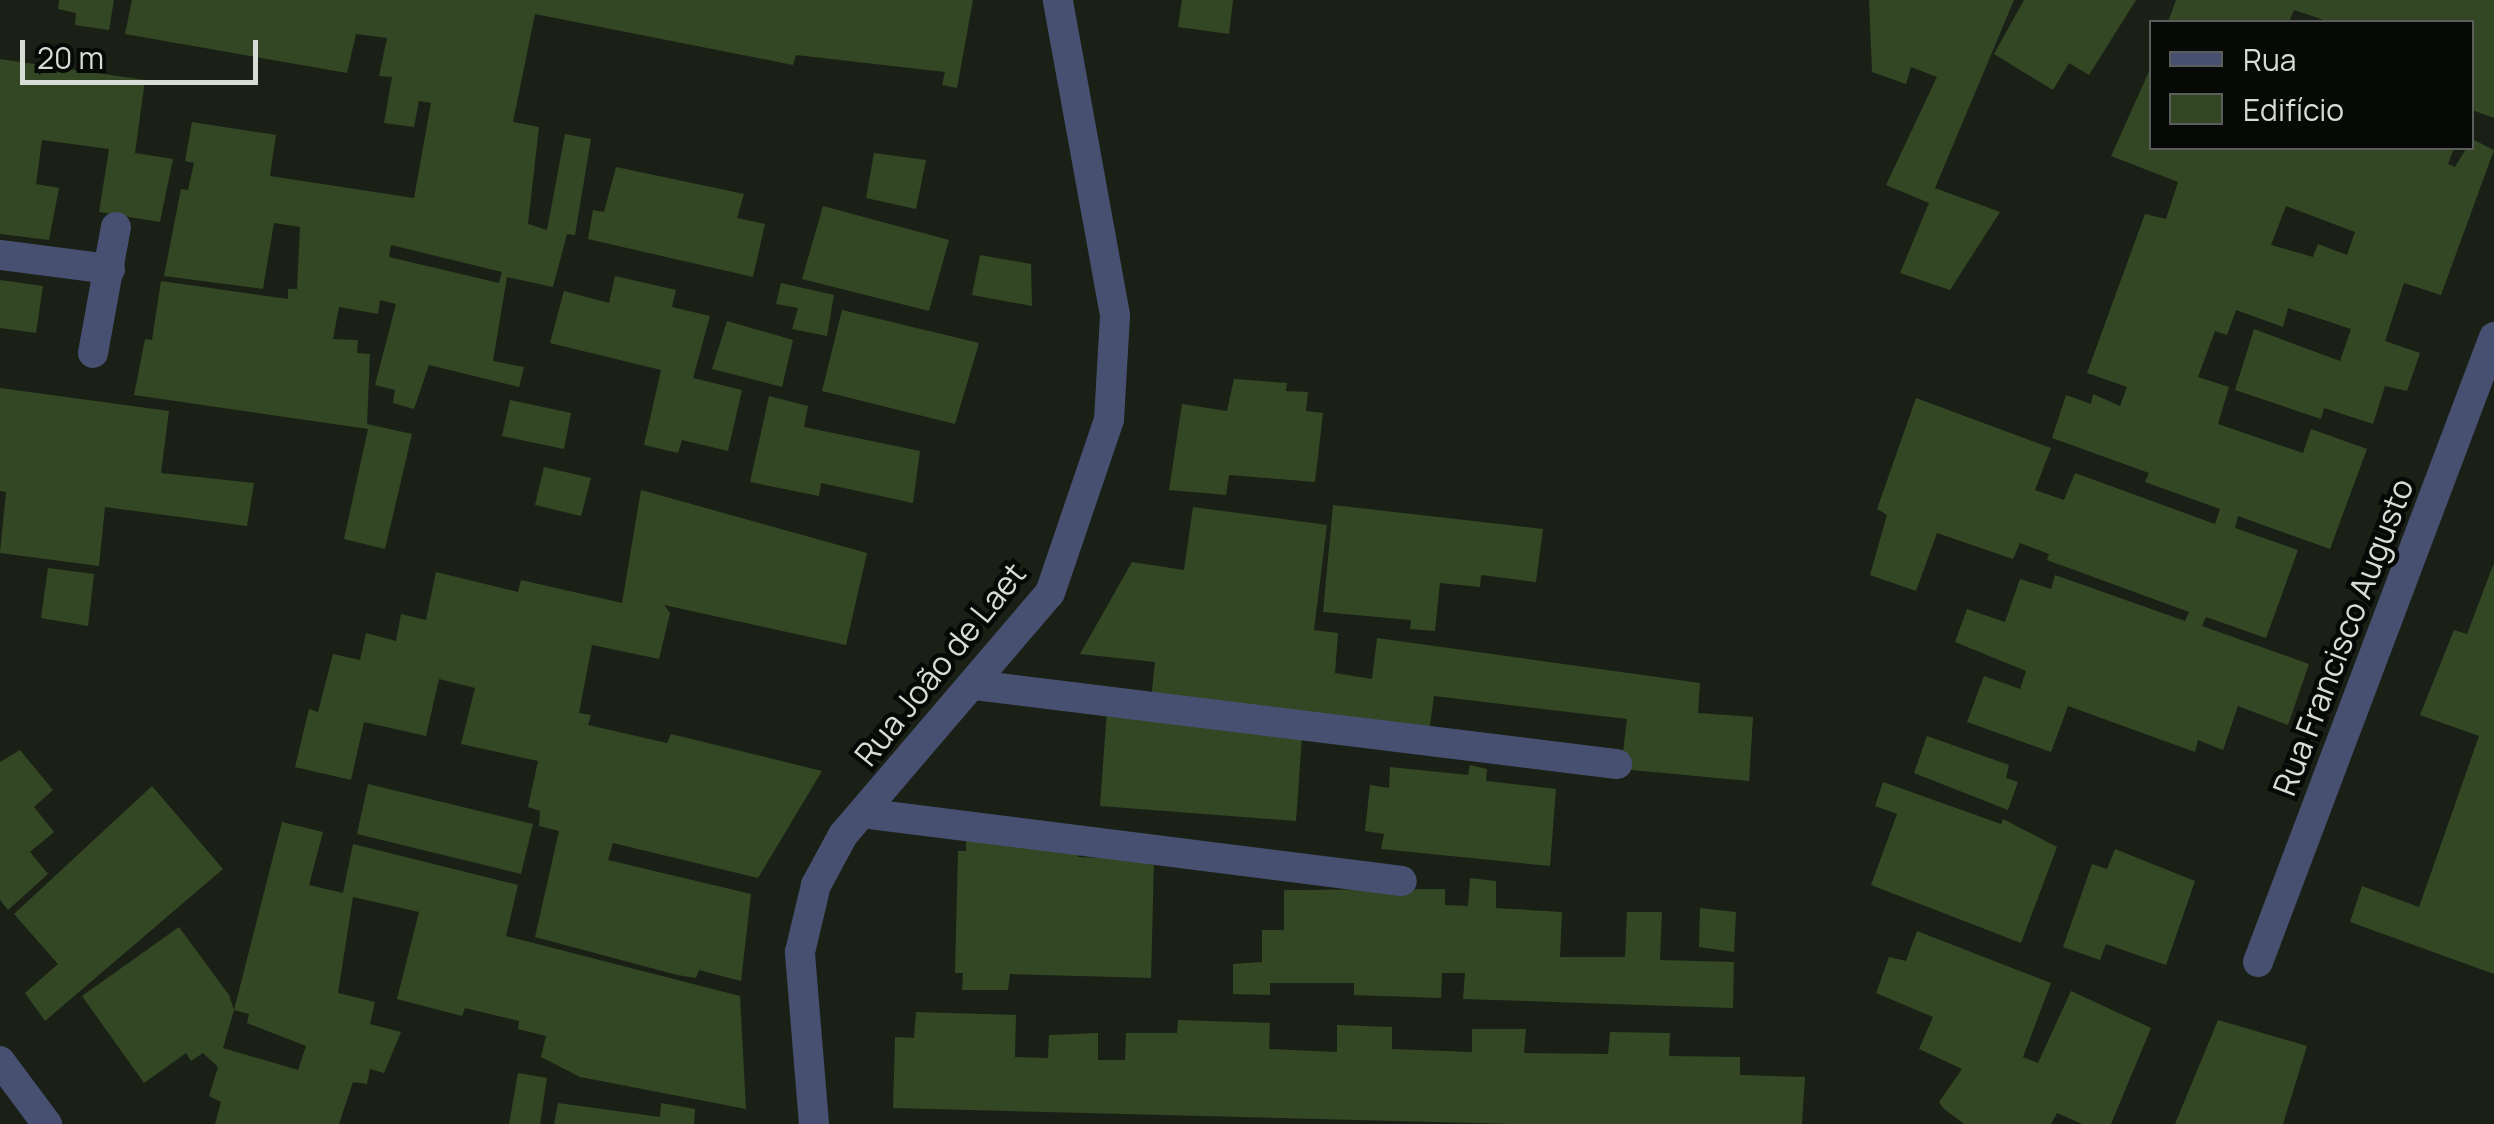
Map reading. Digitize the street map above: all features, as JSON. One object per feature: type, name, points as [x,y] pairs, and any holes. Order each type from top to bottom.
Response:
[{"type":"street","name":"Rua João de Laet","points":[[814,1124],[800,952],[816,885],[862,813],[1050,593],[1109,420],[1116,315],[1058,0]]},
{"type":"street","points":[[93,353],[116,227]]},
{"type":"street","points":[[0,255],[110,269]]},
{"type":"street","name":"Rua Francisco Augusto","points":[[2258,962],[2494,337]]},
{"type":"street","points":[[975,685],[1617,764]]},
{"type":"street","points":[[862,813],[1402,881]]},
{"type":"street","points":[[0,1061],[48,1124]]},
{"type":"building","points":[[59,0],[114,0],[109,30],[75,25],[76,13],[58,9]]},
{"type":"building","points":[[132,0],[973,0],[957,88],[942,85],[945,72],[796,55],[793,65],[535,14],[513,122],[539,127],[528,224],[547,230],[565,134],[591,139],[575,235],[567,234],[553,287],[507,277],[493,361],[524,367],[519,387],[429,365],[414,409],[393,403],[395,390],[375,385],[396,304],[380,300],[378,314],[339,307],[333,339],[358,340],[357,353],[370,354],[367,424],[412,434],[385,549],[344,539],[368,429],[134,395],[145,339],[152,340],[161,281],[288,299],[288,289],[297,289],[300,227],[274,223],[263,289],[164,276],[181,189],[188,190],[194,163],[185,161],[192,122],[276,135],[270,176],[414,198],[431,103],[419,101],[414,127],[384,123],[392,77],[379,76],[387,38],[356,34],[347,73],[125,34]],"holes":[[[391,245],[502,272],[499,283],[389,257]]]},
{"type":"building","points":[[1182,0],[1233,0],[1229,34],[1178,27]]},
{"type":"building","points":[[1869,0],[2014,0],[1935,188],[2000,212],[1950,290],[1900,273],[1929,203],[1886,185],[1937,77],[1911,67],[1906,84],[1872,72]]},
{"type":"building","points":[[2024,0],[2136,0],[2089,75],[2069,63],[2053,90],[1994,54]]},
{"type":"building","points":[[2176,0],[2494,0],[2494,118],[2474,111],[2474,20],[2324,20],[2294,10],[2290,20],[2169,20]]},
{"type":"building","points":[[0,59],[145,80],[135,153],[173,159],[160,222],[99,212],[109,149],[42,140],[36,184],[59,188],[49,240],[0,234]]},
{"type":"building","points":[[2149,71],[2149,150],[2453,150],[2448,164],[2455,167],[2465,150],[2474,150],[2474,140],[2494,150],[2441,295],[2404,283],[2385,341],[2420,353],[2407,391],[2385,386],[2373,424],[2324,408],[2321,419],[2235,390],[2254,329],[2340,361],[2351,329],[2288,308],[2283,327],[2236,310],[2227,335],[2215,331],[2198,377],[2229,387],[2218,424],[2303,453],[2311,429],[2367,449],[2330,549],[2238,516],[2235,528],[2298,550],[2266,638],[2206,617],[2202,626],[2309,664],[2288,725],[2238,706],[2223,750],[2198,740],[2195,752],[2068,706],[2051,752],[1967,722],[1984,676],[2020,689],[2026,671],[1955,642],[1967,609],[2005,622],[2020,579],[2051,589],[2055,575],[2185,621],[2189,612],[2047,560],[2049,554],[2020,543],[2013,559],[1937,533],[1916,591],[1870,575],[1887,515],[1877,509],[1916,398],[2051,448],[2035,490],[2064,500],[2075,473],[2215,524],[2220,509],[2145,482],[2149,473],[2052,438],[2066,395],[2091,404],[2093,394],[2120,406],[2127,387],[2087,373],[2145,214],[2166,219],[2178,182],[2111,156]],"holes":[[[2286,206],[2355,232],[2347,255],[2318,244],[2313,257],[2271,245]]]},
{"type":"building","points":[[874,153],[926,160],[916,209],[866,198]]},
{"type":"building","points":[[616,167],[744,194],[737,218],[765,224],[753,277],[588,239],[593,210],[604,212]]},
{"type":"building","points":[[823,206],[949,240],[929,311],[802,279]]},
{"type":"building","points":[[980,255],[1031,264],[1032,306],[972,295]]},
{"type":"building","points":[[615,276],[676,290],[672,307],[710,316],[693,378],[742,390],[728,451],[682,440],[678,453],[644,445],[661,370],[550,343],[564,291],[609,303]]},
{"type":"building","points":[[0,280],[43,286],[36,333],[0,328]]},
{"type":"building","points":[[781,283],[834,295],[827,336],[792,329],[798,308],[776,304]]},
{"type":"building","points":[[842,310],[979,343],[955,424],[822,391]]},
{"type":"building","points":[[727,321],[793,340],[782,387],[712,369]]},
{"type":"building","points":[[1234,379],[1287,383],[1286,391],[1308,392],[1306,411],[1323,413],[1315,482],[1229,475],[1226,495],[1169,490],[1182,404],[1227,411]]},
{"type":"building","points":[[0,388],[169,411],[161,473],[254,483],[247,526],[105,507],[99,566],[0,553],[6,492],[0,491]]},
{"type":"building","points":[[769,396],[808,406],[804,427],[920,451],[913,503],[821,483],[819,496],[750,482]]},
{"type":"building","points":[[510,400],[571,413],[564,449],[502,436]]},
{"type":"building","points":[[544,467],[591,478],[581,516],[535,505]]},
{"type":"building","points":[[641,490],[867,553],[846,645],[664,605],[670,613],[659,659],[592,645],[579,713],[591,715],[588,725],[667,743],[671,734],[822,771],[758,878],[613,843],[608,860],[751,894],[741,981],[699,970],[696,978],[677,975],[535,937],[559,831],[539,826],[540,811],[528,807],[538,761],[461,744],[475,688],[439,679],[426,736],[364,722],[351,780],[295,767],[309,709],[318,712],[333,654],[360,660],[366,633],[396,641],[401,614],[426,620],[436,572],[518,592],[521,580],[622,603]]},
{"type":"building","points":[[1333,505],[1543,529],[1536,582],[1481,575],[1480,587],[1440,583],[1435,631],[1410,629],[1411,620],[1323,612]]},
{"type":"building","points":[[1193,507],[1327,525],[1314,630],[1338,633],[1335,673],[1372,679],[1377,638],[1700,683],[1698,713],[1753,717],[1749,781],[1621,769],[1627,719],[1434,696],[1429,733],[1151,700],[1155,662],[1080,654],[1132,562],[1184,570]]},
{"type":"building","points":[[2494,563],[2494,974],[2350,922],[2362,886],[2419,907],[2479,736],[2420,715],[2454,630],[2467,634]]},
{"type":"building","points":[[48,568],[94,574],[88,626],[41,618]]},
{"type":"building","points":[[1107,710],[1302,736],[1296,821],[1100,806]]},
{"type":"building","points":[[1927,736],[2009,765],[2006,778],[2018,782],[2008,810],[1914,773]]},
{"type":"building","points":[[20,750],[53,790],[34,807],[54,832],[30,852],[48,874],[8,910],[0,900],[0,762]]},
{"type":"building","points":[[1470,765],[1487,769],[1486,781],[1556,789],[1550,866],[1381,849],[1384,834],[1365,831],[1370,785],[1389,788],[1390,767],[1468,775]]},
{"type":"building","points":[[1883,782],[2001,824],[2003,819],[2057,847],[2021,943],[1871,885],[1897,814],[1875,806]]},
{"type":"building","points":[[368,784],[533,824],[521,874],[357,834]]},
{"type":"building","points":[[152,786],[223,869],[45,1021],[25,993],[58,964],[14,914]]},
{"type":"building","points":[[282,822],[323,832],[309,885],[343,893],[353,844],[518,885],[506,936],[740,996],[746,1109],[580,1077],[541,1057],[546,1036],[518,1029],[519,1021],[465,1008],[462,1016],[397,999],[419,912],[353,897],[338,993],[375,1002],[370,1024],[401,1032],[384,1073],[370,1069],[367,1084],[353,1082],[339,1124],[215,1124],[221,1102],[209,1096],[218,1067],[203,1053],[191,1061],[186,1053],[144,1083],[82,996],[179,927],[229,995],[234,1010]],"holes":[[[234,1010],[249,1014],[247,1023],[306,1046],[298,1070],[223,1048]]]},
{"type":"building","points":[[966,840],[1079,848],[1078,857],[1154,860],[1151,978],[1010,974],[1008,990],[962,990],[963,973],[955,973],[958,851],[966,851]]},
{"type":"building","points":[[2115,849],[2195,881],[2166,965],[2106,944],[2100,960],[2063,947],[2092,864],[2107,869]]},
{"type":"building","points":[[1470,878],[1496,881],[1496,908],[1562,912],[1560,957],[1625,957],[1627,912],[1662,912],[1660,960],[1734,962],[1733,1008],[1463,999],[1465,973],[1442,973],[1441,998],[1354,995],[1354,983],[1270,983],[1270,995],[1233,994],[1233,964],[1262,962],[1262,930],[1284,930],[1284,890],[1445,889],[1445,905],[1468,906]]},
{"type":"building","points":[[1700,908],[1736,912],[1734,952],[1699,947]]},
{"type":"building","points":[[1917,931],[2051,983],[2023,1057],[2038,1063],[2071,991],[2151,1028],[2111,1124],[2082,1124],[2057,1113],[2051,1124],[1964,1124],[1943,1108],[1939,1102],[1962,1069],[1919,1049],[1933,1017],[1876,993],[1889,957],[1906,961]]},
{"type":"building","points":[[916,1012],[1016,1015],[1015,1057],[1048,1058],[1049,1035],[1098,1033],[1098,1060],[1125,1060],[1126,1033],[1177,1033],[1178,1020],[1270,1023],[1269,1049],[1337,1052],[1337,1025],[1392,1027],[1392,1049],[1472,1052],[1472,1029],[1526,1029],[1524,1053],[1608,1054],[1610,1032],[1670,1033],[1669,1056],[1740,1057],[1740,1075],[1805,1077],[1802,1124],[1511,1124],[893,1108],[895,1037],[914,1038]]},
{"type":"building","points":[[2218,1020],[2307,1046],[2283,1124],[2175,1124]]},
{"type":"building","points":[[518,1073],[547,1078],[540,1124],[509,1124]]},
{"type":"building","points":[[558,1103],[660,1117],[661,1103],[695,1109],[694,1124],[554,1124]]}]
